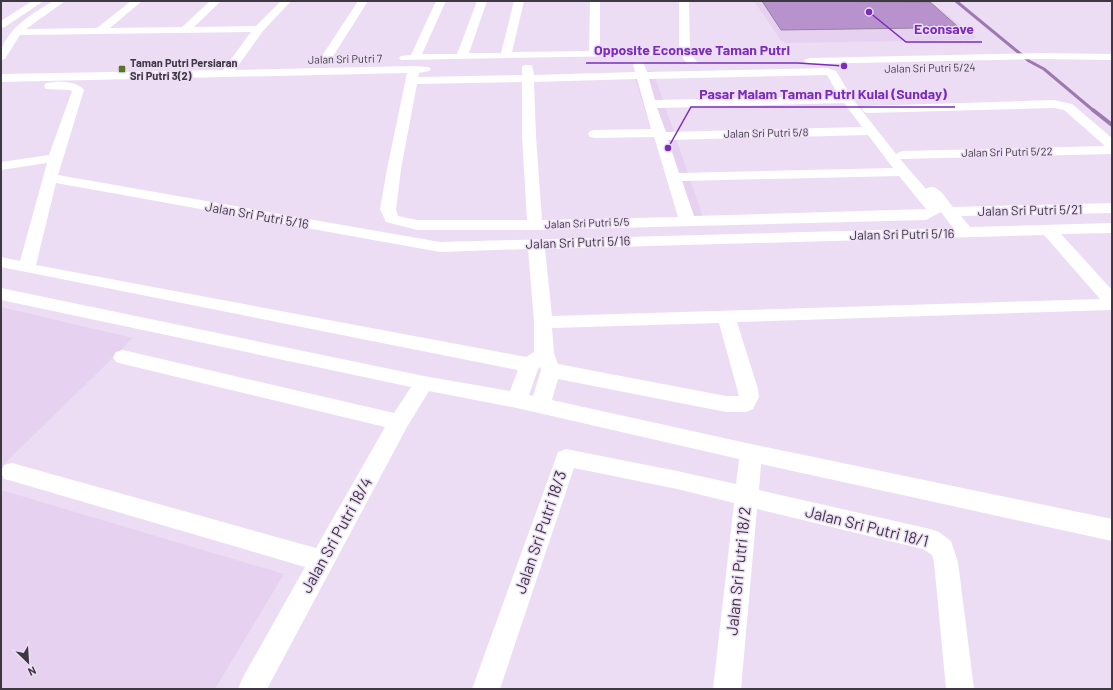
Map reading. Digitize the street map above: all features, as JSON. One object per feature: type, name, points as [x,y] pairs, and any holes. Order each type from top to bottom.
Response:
[{"type":"street","points":[[1,16],[26,1]]},
{"type":"street","points":[[1,25],[38,1]]},
{"type":"street","points":[[2,62],[17,32],[27,22],[60,1]]},
{"type":"street","points":[[100,31],[137,1]]},
{"type":"street","points":[[186,29],[216,1]]},
{"type":"street","points":[[228,72],[259,29],[286,1]]},
{"type":"street","name":"Jalan Sri Putri 7","points":[[342,59],[322,59],[363,1]]},
{"type":"street","points":[[414,69],[442,1]]},
{"type":"street","points":[[462,56],[482,1]]},
{"type":"street","points":[[506,56],[518,1]]},
{"type":"street","points":[[594,54],[595,1]]},
{"type":"street","points":[[684,1],[684,52],[692,63]]},
{"type":"street","points":[[17,32],[259,29]]},
{"type":"street","name":"Jalan Sri Putri 7","points":[[395,58],[414,69],[462,56],[684,52]]},
{"type":"street","points":[[641,69],[692,63],[1012,62],[1042,56],[1112,57]]},
{"type":"street","points":[[219,62],[250,61]]},
{"type":"street","name":"Jalan Sri Putri 5/24","points":[[868,109],[844,76],[843,73],[846,70],[1012,62]]},
{"type":"street","points":[[1,78],[414,69],[528,72],[641,69],[827,72],[832,73],[847,99],[903,172],[932,206],[941,211],[965,232]]},
{"type":"street","name":"Jalan Sri Putri 5/5","points":[[414,69],[394,169],[388,209],[392,219],[417,225],[535,225],[915,215],[941,211]]},
{"type":"street","points":[[641,69],[650,104],[687,220]]},
{"type":"street","points":[[528,72],[528,136],[535,225]]},
{"type":"street","points":[[1,87],[71,86],[78,90],[55,158],[27,268]]},
{"type":"street","points":[[650,104],[847,99]]},
{"type":"street","points":[[868,109],[1054,104],[1068,107],[1112,145]]},
{"type":"street","points":[[868,109],[941,211]]},
{"type":"street","name":"Jalan Sri Putri 5/8","points":[[595,134],[872,131]]},
{"type":"street","name":"Jalan Sri Putri 5/22","points":[[902,155],[1112,150]]},
{"type":"street","points":[[1,166],[55,158]]},
{"type":"street","points":[[673,177],[903,172]]},
{"type":"street","name":"Jalan Sri Putri 5/16","points":[[50,178],[440,247],[1112,228]]},
{"type":"street","name":"Jalan Sri Putri 5/21","points":[[941,211],[1112,208]]},
{"type":"street","points":[[1048,230],[1112,302]]},
{"type":"street","points":[[536,244],[543,322],[540,406]]},
{"type":"street","points":[[1,262],[541,363],[726,404],[746,404],[749,397],[748,389],[726,316]]},
{"type":"street","points":[[1,294],[424,383],[517,400],[750,453],[1112,530]]},
{"type":"street","points":[[543,322],[1112,302]]},
{"type":"street","points":[[123,357],[399,422]]},
{"type":"street","points":[[517,400],[541,363]]},
{"type":"street","name":"Jalan Sri Putri 18/4","points":[[252,689],[399,422],[424,383]]},
{"type":"street","name":"Jalan Sri Putri 18/2","points":[[727,689],[750,453]]},
{"type":"street","name":"Jalan Sri Putri 18/3","points":[[486,689],[566,458],[671,479],[746,497]]},
{"type":"street","points":[[12,472],[322,560]]},
{"type":"street","name":"Jalan Sri Putri 18/1","points":[[746,497],[930,540],[942,549],[946,562],[960,689]]},
{"type":"shaded area","points":[[754,1],[930,1],[977,38],[970,40],[787,43],[781,41]]},
{"type":"shaded area","points":[[653,71],[705,223],[681,224],[633,72]]},
{"type":"shaded area","points":[[1,307],[133,338],[1,467]]},
{"type":"shaded area","points":[[1,490],[284,574],[215,689],[1,689]]},
{"type":"building","points":[[762,1],[930,2],[957,26],[781,30]]},
{"type":"waterway","points":[[956,1],[1029,61],[1044,69],[1094,111]]},
{"type":"waterway","points":[[1093,110],[1112,125]]},
{"type":"place","name":"Econsave","points":[[869,12]]},
{"type":"place","name":"Opposite Econsave Taman Putri","points":[[844,66]]},
{"type":"place","name":"Taman Putri Persiaran Sri Putri 3(2)","points":[[122,69]]},
{"type":"place","name":"Pasar Malam Taman Putri Kulai (Sunday)","points":[[668,148]]}]
